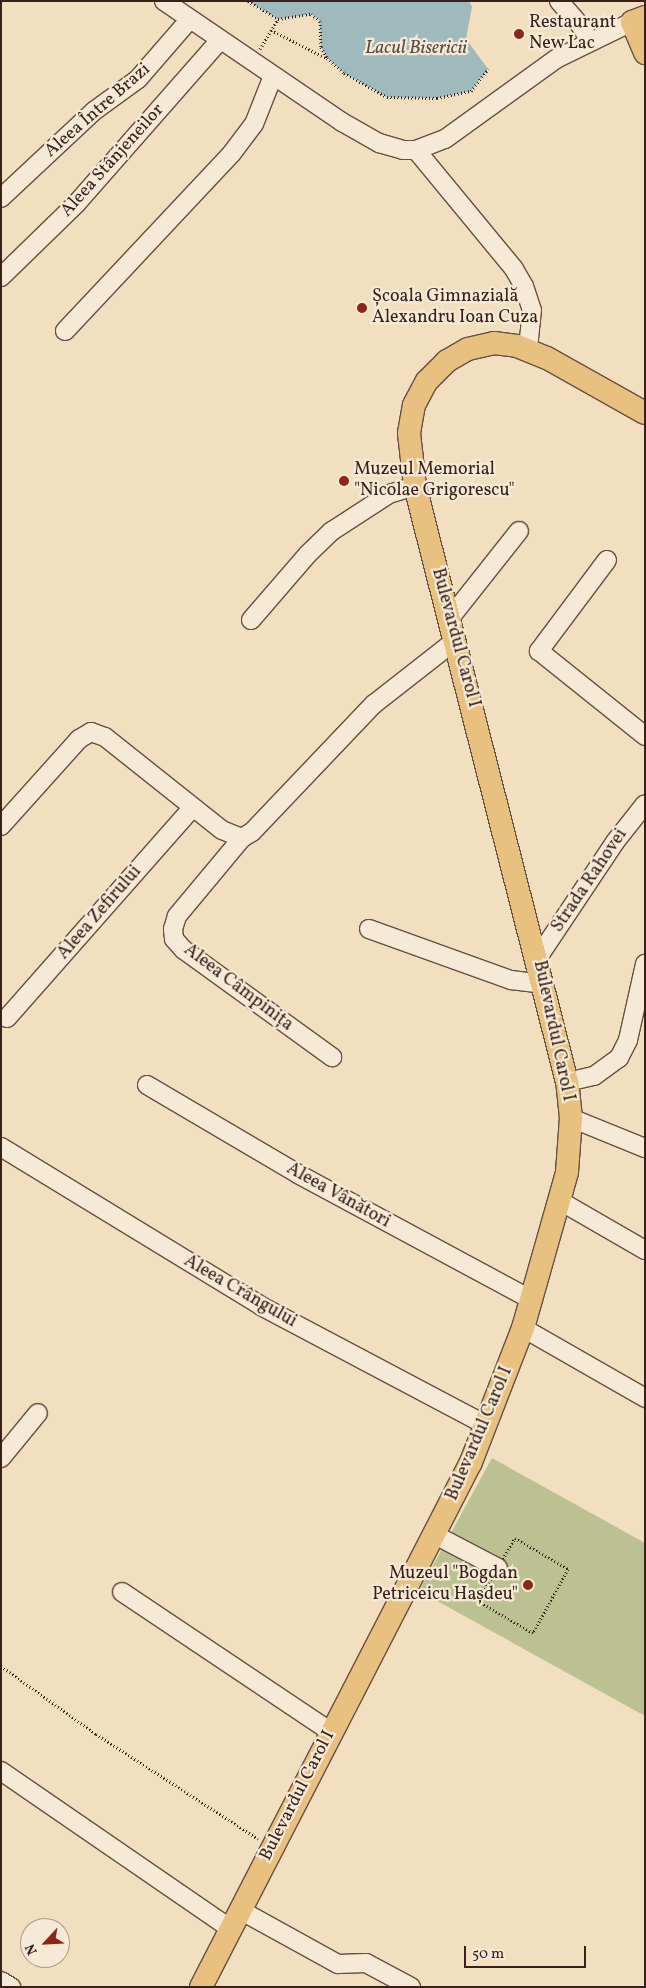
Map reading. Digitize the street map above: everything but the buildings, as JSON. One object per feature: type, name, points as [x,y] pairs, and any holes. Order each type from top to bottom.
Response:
[{"type":"main road","points":[[638,20],[645,53]]},
{"type":"main road","name":"Bulevardul Carol I","points":[[201,1987],[331,1732],[435,1535],[486,1425],[532,1300],[567,1172],[571,1118],[567,1082],[456,640],[415,486],[409,425],[414,405],[427,380],[446,361],[468,349],[494,343],[528,349],[565,366],[645,413]]},
{"type":"street","points":[[164,1],[272,76],[366,137],[391,147],[416,150],[460,130],[539,71],[589,41],[638,20]]},
{"type":"street","points":[[559,1],[582,27],[589,41]]},
{"type":"street","name":"Aleea Între Brazi","points":[[1,198],[94,111],[138,79],[190,19]]},
{"type":"street","name":"Aleea Stânjeneilor","points":[[1,277],[76,204],[220,40]]},
{"type":"street","points":[[65,331],[232,153],[254,124],[272,76]]},
{"type":"street","points":[[416,150],[514,268],[524,286],[532,310],[528,349]]},
{"type":"street","points":[[251,620],[308,554],[332,531],[389,494],[415,486]]},
{"type":"street","points":[[450,618],[519,531]]},
{"type":"street","points":[[607,560],[539,651],[645,736]]},
{"type":"street","points":[[1,826],[80,739],[91,732],[105,737],[222,830],[242,838],[252,832],[374,704],[456,640]]},
{"type":"street","name":"Strada Rahovei","points":[[537,959],[615,842],[645,804]]},
{"type":"street","name":"Aleea Zefirului","points":[[7,1018],[192,807]]},
{"type":"street","name":"Aleea Câmpinița","points":[[242,838],[177,916],[173,929],[174,939],[184,950],[332,1057]]},
{"type":"street","points":[[369,929],[511,980],[543,984]]},
{"type":"street","points":[[567,1082],[594,1076],[619,1058],[628,1040],[645,964]]},
{"type":"street","name":"Aleea Vânători","points":[[147,1085],[298,1174],[532,1300]]},
{"type":"street","points":[[571,1118],[645,1148]]},
{"type":"street","name":"Aleea Crângului","points":[[1,1147],[261,1306],[486,1425]]},
{"type":"street","points":[[560,1201],[645,1250]]},
{"type":"street","points":[[523,1328],[645,1398]]},
{"type":"street","points":[[1,1458],[38,1413]]},
{"type":"street","points":[[435,1535],[498,1568]]},
{"type":"street","points":[[122,1592],[331,1732]]},
{"type":"street","points":[[1,1771],[235,1919],[338,1964],[366,1962],[411,1987]]},
{"type":"street","points":[[1,1981],[11,1987]]},
{"type":"path","points":[[248,1],[278,19],[311,14],[320,21],[321,47],[327,58]]},
{"type":"path","points":[[252,62],[278,19]]},
{"type":"path","points":[[271,30],[327,58],[344,73],[387,97],[437,98],[472,91],[488,68]]},
{"type":"path","points":[[514,1538],[568,1569],[533,1632],[478,1601],[498,1568],[514,1538]]},
{"type":"path","points":[[1,1666],[96,1734],[271,1848]]},
{"type":"green space","points":[[492,1458],[645,1543],[645,1716],[419,1591]]},
{"type":"water","name":"Lacul Bisericii","points":[[248,1],[469,1],[472,7],[466,39],[488,69],[471,91],[437,98],[387,97],[344,73],[327,58],[321,47],[320,21],[311,14],[278,19]]},
{"type":"place","name":"Restaurant New Lac","points":[[519,34]]},
{"type":"place","name":"Școala Gimnazială Alexandru Ioan Cuza","points":[[362,308]]},
{"type":"place","name":"Muzeul Memorial \"Nicolae Grigorescu\"","points":[[344,481]]},
{"type":"place","name":"Muzeul \"Bogdan Petriceicu Hașdeu\"","points":[[528,1585]]}]
